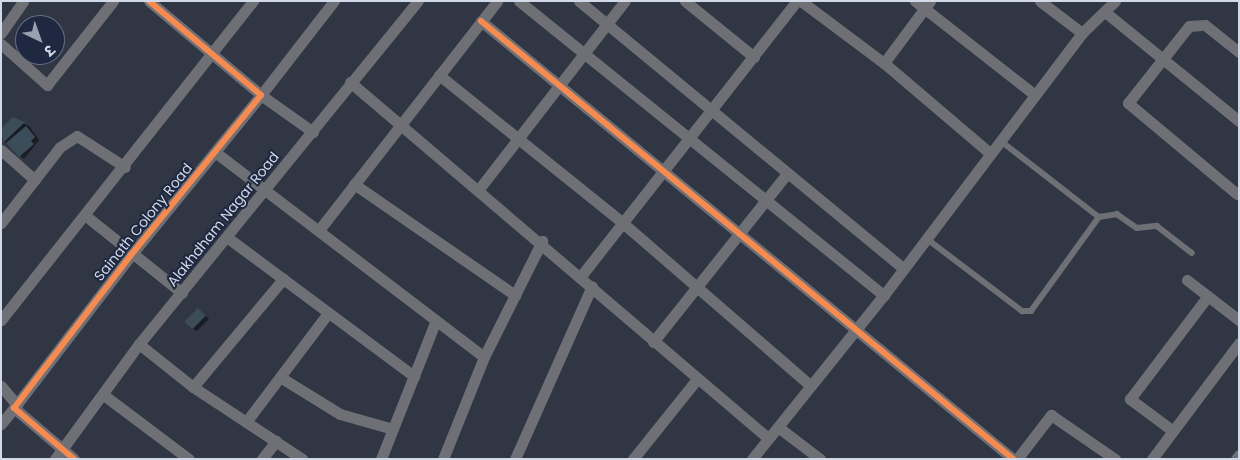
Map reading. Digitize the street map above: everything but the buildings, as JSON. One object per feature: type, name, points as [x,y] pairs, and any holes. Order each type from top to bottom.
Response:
[{"type":"street","points":[[1,33],[23,1]]},
{"type":"street","points":[[1,44],[47,85],[113,1]]},
{"type":"street","points":[[149,1],[261,95],[313,132]]},
{"type":"street","points":[[1,320],[86,216],[253,1]]},
{"type":"street","name":"Sainath Colony Road","points":[[1,424],[131,255],[261,95],[334,1]]},
{"type":"street","name":"Alakhdham Nagar Road","points":[[56,459],[105,396],[139,344],[228,238],[313,132],[350,82],[418,1]]},
{"type":"street","points":[[319,230],[401,122],[497,1]]},
{"type":"street","points":[[518,1],[767,198],[884,295]]},
{"type":"street","points":[[579,1],[714,110],[786,175],[903,268]]},
{"type":"street","points":[[479,189],[517,138],[562,83],[582,53],[625,1]]},
{"type":"street","points":[[685,1],[754,57]]},
{"type":"street","points":[[581,276],[666,172],[799,1],[884,63],[991,154]]},
{"type":"street","points":[[915,1],[927,5],[1035,95]]},
{"type":"street","points":[[1040,1],[1082,33]]},
{"type":"street","points":[[752,459],[884,295],[1082,33],[1114,1]]},
{"type":"street","points":[[884,63],[927,5]]},
{"type":"street","points":[[1105,12],[1160,60],[1239,121]]},
{"type":"street","points":[[481,21],[562,83],[856,331],[1015,459],[1051,415],[1115,459]]},
{"type":"street","points":[[1237,194],[1129,106],[1128,100],[1189,26],[1198,22],[1239,52]]},
{"type":"street","points":[[439,75],[624,224],[811,386]]},
{"type":"street","points":[[350,82],[401,122],[542,241],[653,342],[768,438]]},
{"type":"street","points":[[1,223],[60,147],[77,136],[124,167]]},
{"type":"street","points":[[1,150],[35,180]]},
{"type":"street","points":[[215,152],[484,357]]},
{"type":"street","points":[[653,342],[695,286],[786,175]]},
{"type":"street","points":[[354,184],[515,295]]},
{"type":"street","points":[[86,216],[131,255],[182,293]]},
{"type":"street","points":[[228,238],[414,376]]},
{"type":"street","points":[[443,459],[484,357],[542,241]]},
{"type":"street","points":[[193,387],[283,279]]},
{"type":"street","points":[[1187,280],[1239,320]]},
{"type":"street","points":[[529,459],[517,455],[592,286]]},
{"type":"street","points":[[1173,431],[1130,399],[1208,296]]},
{"type":"street","points":[[246,422],[328,313]]},
{"type":"street","points":[[381,459],[436,320]]},
{"type":"street","points":[[1152,459],[1239,343]]},
{"type":"street","points":[[139,344],[193,387],[302,459]]},
{"type":"street","points":[[280,377],[340,414],[393,428]]},
{"type":"street","points":[[633,459],[697,379]]},
{"type":"street","points":[[1,386],[15,407],[74,459]]},
{"type":"street","points":[[105,396],[189,459]]},
{"type":"street","points":[[778,427],[820,459]]},
{"type":"street","points":[[262,459],[276,441]]},
{"type":"street","points":[[1236,459],[1239,455]]},
{"type":"lane","points":[[1001,141],[1099,217]]},
{"type":"lane","points":[[926,238],[1022,311],[1031,311],[1099,217],[1117,214],[1137,228],[1157,226],[1192,254]]},
{"type":"cycle path","points":[[74,459],[14,408],[131,255],[261,95],[149,1]]},
{"type":"cycle path","points":[[481,21],[1013,459]]}]
